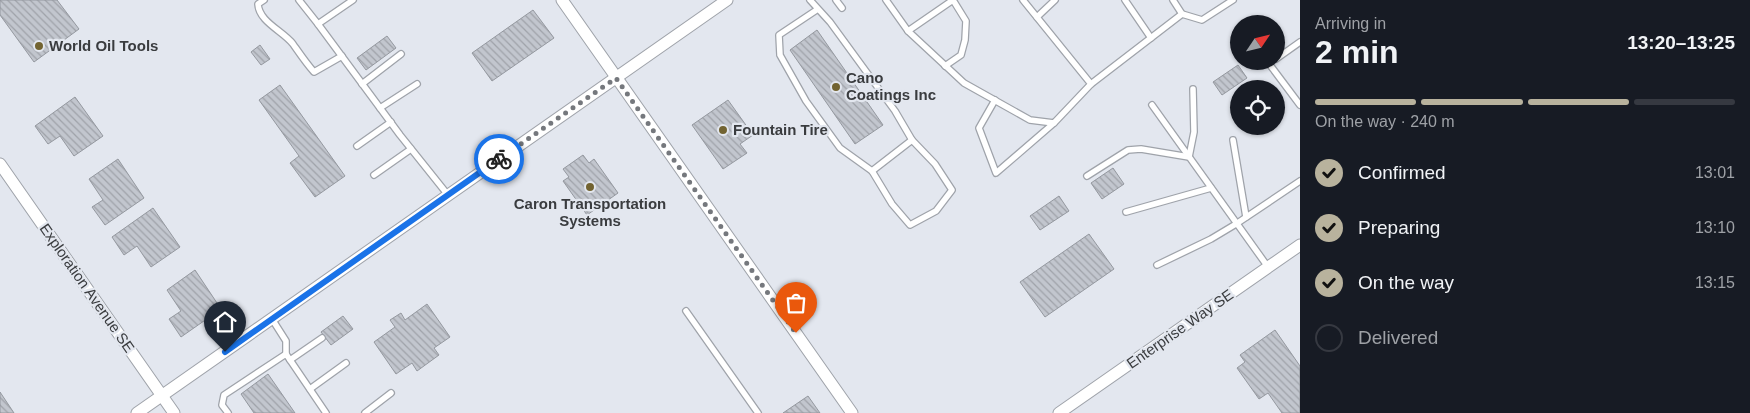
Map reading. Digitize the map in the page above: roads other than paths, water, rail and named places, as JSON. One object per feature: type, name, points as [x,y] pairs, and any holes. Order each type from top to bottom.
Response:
[{"type":"street","points":[[562,0],[852,413]]},
{"type":"street","points":[[137,413],[727,0]]},
{"type":"street","name":"Exploration Avenue SE","points":[[0,164],[174,413]]},
{"type":"street","name":"Enterprise Way SE","points":[[1059,413],[1300,245]]},
{"type":"lane","points":[[264,0],[258,4],[258,10],[276,30],[292,42],[306,64],[314,72],[342,56]]},
{"type":"lane","points":[[299,0],[448,195]]},
{"type":"lane","points":[[318,24],[352,0]]},
{"type":"lane","points":[[810,0],[818,9],[896,111],[912,140],[935,164],[952,190],[936,211],[910,224],[892,204],[872,171],[840,148],[806,101],[780,55],[779,35],[818,9]]},
{"type":"lane","points":[[836,0],[842,8]]},
{"type":"lane","points":[[886,0],[908,31],[964,83],[1030,120],[1054,123]]},
{"type":"lane","points":[[908,31],[953,0],[966,21],[965,40],[961,55],[944,66]]},
{"type":"lane","points":[[1023,0],[1091,84]]},
{"type":"lane","points":[[1037,17],[1055,0]]},
{"type":"lane","points":[[1125,0],[1151,38]]},
{"type":"lane","points":[[1173,0],[1182,14],[1202,20],[1233,0]]},
{"type":"lane","points":[[995,100],[979,128],[996,173],[1054,123],[1091,84],[1182,14]]},
{"type":"lane","points":[[1285,53],[1300,42]]},
{"type":"lane","points":[[362,84],[401,54]]},
{"type":"lane","points":[[1276,70],[1300,105]]},
{"type":"lane","points":[[380,108],[417,84]]},
{"type":"lane","points":[[1189,157],[1194,132],[1193,89]]},
{"type":"lane","points":[[1152,105],[1268,267]]},
{"type":"lane","points":[[357,146],[391,122]]},
{"type":"lane","points":[[872,171],[912,140]]},
{"type":"lane","points":[[1233,140],[1246,217]]},
{"type":"lane","points":[[374,175],[411,148]]},
{"type":"lane","points":[[1087,176],[1128,150],[1141,149],[1189,157]]},
{"type":"lane","points":[[1157,266],[1211,239],[1236,224],[1300,180]]},
{"type":"lane","points":[[1126,212],[1210,188]]},
{"type":"lane","points":[[686,311],[758,413]]},
{"type":"lane","points":[[272,319],[286,341],[286,354],[326,413]]},
{"type":"lane","points":[[290,360],[322,338]]},
{"type":"lane","points":[[228,413],[222,404],[224,395],[286,354]]},
{"type":"lane","points":[[310,389],[346,363]]},
{"type":"lane","points":[[364,413],[391,393]]},
{"type":"place","name":"World Oil Tools","points":[[39,46]]},
{"type":"place","name":"Cano Coatings Inc","points":[[836,87]]},
{"type":"place","name":"Fountain Tire","points":[[723,130]]},
{"type":"place","name":"Caron Transportation Systems","points":[[590,187]]}]
